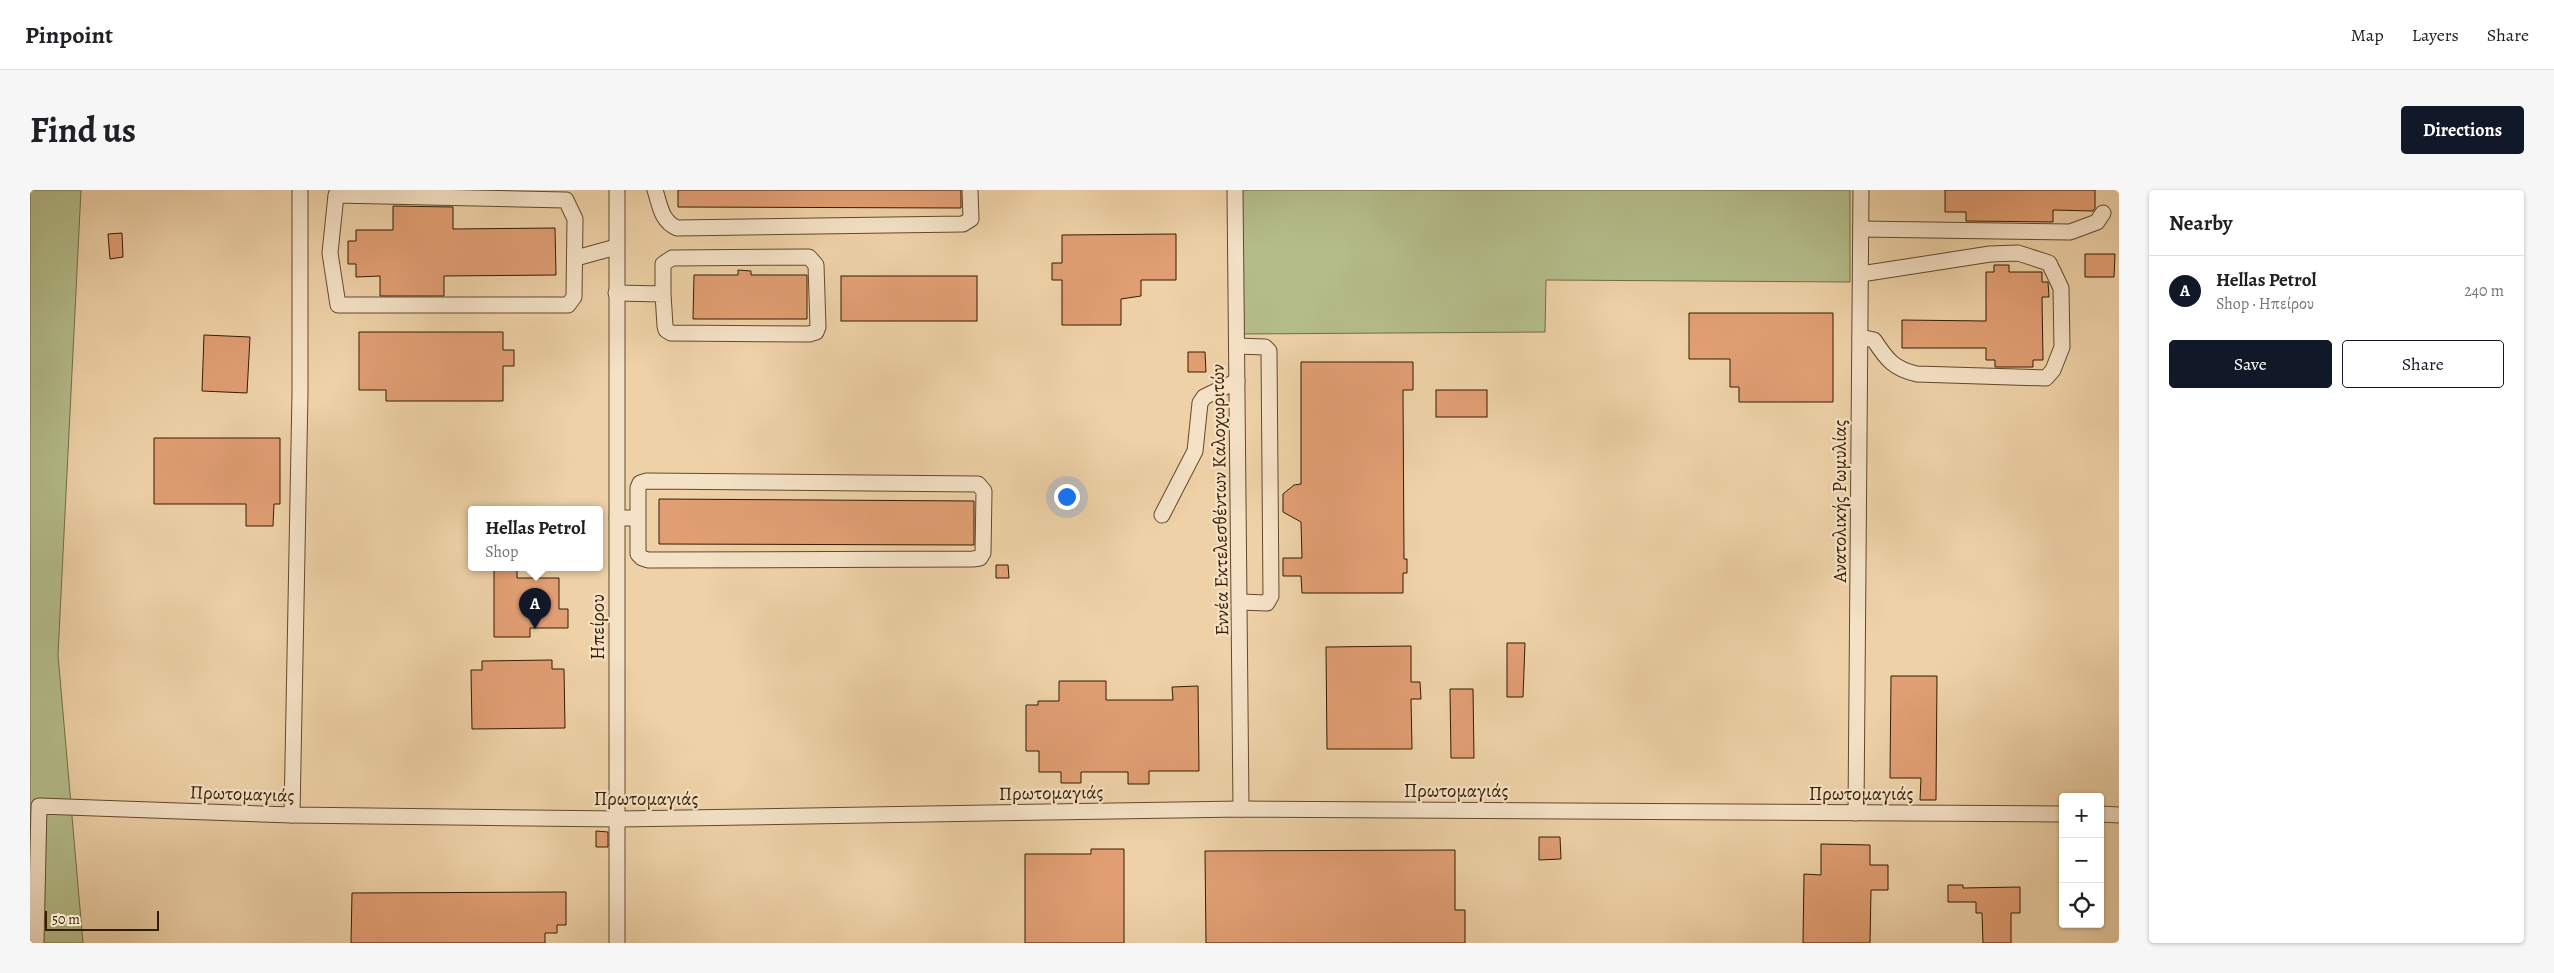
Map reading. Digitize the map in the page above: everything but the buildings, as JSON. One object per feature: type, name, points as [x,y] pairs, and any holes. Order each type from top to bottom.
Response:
[{"type":"street","points":[[292,815],[300,393],[300,190]]},
{"type":"street","name":"Ηπείρου","points":[[617,190],[617,943]]},
{"type":"street","points":[[655,190],[664,218],[669,224],[677,228],[963,224],[971,218],[970,190]]},
{"type":"street","name":"Εννέα Εκτελεσθέντων Καλοχωριτών","points":[[1235,190],[1241,809]]},
{"type":"street","name":"Ανατολικής Ρωμυλίας","points":[[1856,813],[1861,190]]},
{"type":"street","points":[[336,195],[566,200],[576,218],[576,258],[576,290],[568,305],[338,305],[330,253],[336,195]]},
{"type":"street","points":[[1861,229],[2070,232],[2097,222],[2103,213]]},
{"type":"street","points":[[576,258],[616,247]]},
{"type":"street","points":[[1860,336],[1874,340],[1885,357],[1901,370],[1917,374],[2046,378],[2053,370],[2062,347],[2061,288],[2049,263],[2018,253],[1990,254],[1861,274]]},
{"type":"street","points":[[809,257],[816,265],[818,327],[816,332],[809,334],[670,333],[666,330],[665,326],[663,294],[663,264],[672,258],[809,257]]},
{"type":"street","points":[[616,293],[663,294]]},
{"type":"street","points":[[1237,346],[1265,347],[1270,351],[1271,596],[1267,602],[1240,602]]},
{"type":"street","points":[[1162,515],[1195,451],[1200,403],[1204,397],[1238,381]]},
{"type":"street","points":[[646,481],[978,484],[984,491],[983,554],[980,558],[973,559],[648,560],[638,554],[638,518],[638,488],[640,483],[646,481]]},
{"type":"street","points":[[617,518],[638,518]]},
{"type":"street","name":"Πρωτομαγιάς","points":[[36,943],[39,806],[292,815],[618,819],[1241,809],[2059,814]]},
{"type":"street","points":[[2104,814],[2119,814]]},
{"type":"green space","points":[[30,190],[81,190],[58,655],[83,943],[30,943]]},
{"type":"green space","points":[[1242,190],[1850,190],[1850,282],[1546,280],[1545,332],[1242,334]]},
{"type":"place","name":"Hellas Petrol","points":[[535,629]]}]
